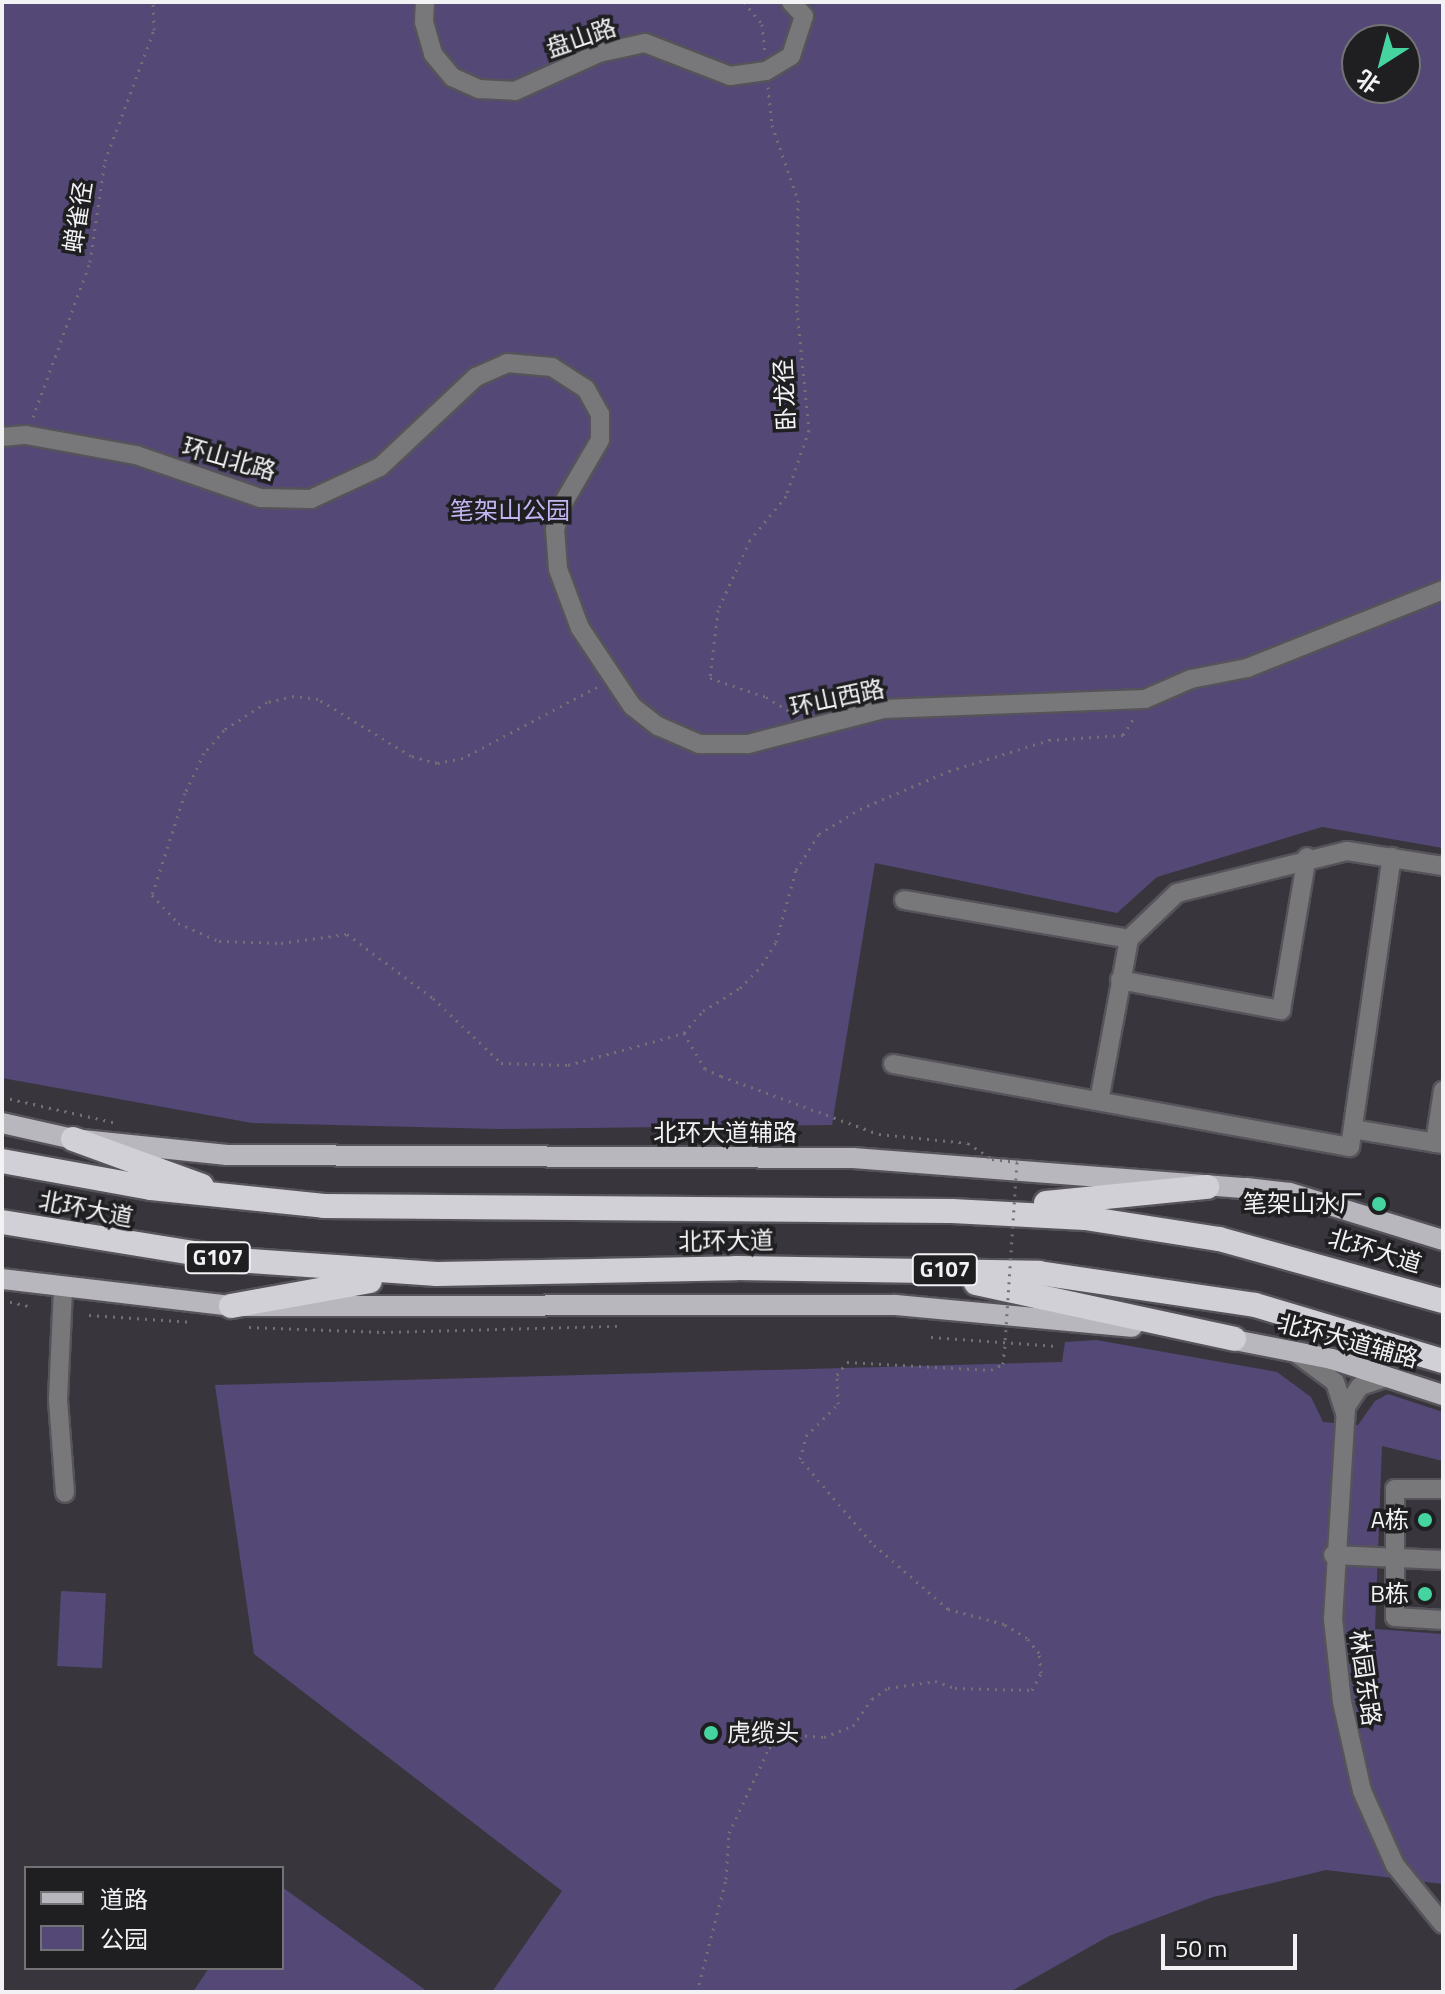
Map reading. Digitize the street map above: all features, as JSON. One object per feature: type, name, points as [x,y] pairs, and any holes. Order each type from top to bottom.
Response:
[{"type":"highway","points":[[73,1139],[234,1199]]},
{"type":"highway","name":"北环大道","points":[[2,1161],[234,1199],[430,1210],[952,1211],[1085,1218],[1219,1239],[1443,1301]]},
{"type":"highway","points":[[952,1211],[1207,1187]]},
{"type":"highway","name":"北环大道","points":[[2,1222],[236,1260],[437,1274],[883,1269],[1039,1273],[1198,1293],[1316,1320],[1443,1361]]},
{"type":"highway","points":[[883,1269],[1124,1311],[1234,1339]]},
{"type":"highway","points":[[234,1316],[314,1287],[437,1274]]},
{"type":"main road","name":"北环大道辅路","points":[[2,1123],[73,1139],[154,1150],[294,1158],[853,1158],[1290,1193],[1443,1240]]},
{"type":"main road","name":"北环大道辅路","points":[[2,1279],[234,1316],[895,1305],[1234,1339],[1288,1350],[1441,1394]]},
{"type":"street","name":"盘山路","points":[[425,2],[424,22],[433,54],[452,77],[479,89],[515,91],[587,57],[645,43],[730,76],[766,71]]},
{"type":"street","points":[[766,71],[791,56],[804,16],[791,2]]},
{"type":"street","name":"环山北路","points":[[2,437],[26,435],[136,455],[260,498],[311,499],[380,467],[476,377],[507,363],[552,367],[586,389]]},
{"type":"street","name":"环山西路","points":[[586,389],[600,414],[600,440],[562,505],[555,529],[558,569],[580,628],[611,680],[658,726],[699,744],[748,744],[883,709],[1145,699],[1191,679],[1247,668],[1443,590]]},
{"type":"street","points":[[1099,1101],[1129,939],[1177,893],[1307,857],[1347,851],[1443,866]]},
{"type":"street","points":[[1120,980],[1281,1010],[1307,857]]},
{"type":"street","points":[[893,1064],[1350,1147],[1392,857]]},
{"type":"street","points":[[904,900],[1129,939]]},
{"type":"street","points":[[1353,1129],[1439,1144],[1443,1091]]},
{"type":"street","points":[[63,1289],[58,1400],[65,1493]]},
{"type":"street","name":"林园东路","points":[[1288,1350],[1331,1378],[1343,1396],[1345,1413],[1333,1555],[1342,1702],[1362,1791],[1395,1865],[1443,1924]]},
{"type":"street","points":[[1345,1413],[1357,1388],[1389,1377]]},
{"type":"street","points":[[1443,1489],[1395,1489],[1395,1617],[1443,1620]]},
{"type":"street","points":[[1333,1555],[1443,1560]]},
{"type":"path","name":"蝉雀径","points":[[26,435],[90,262],[105,161],[154,30],[153,2]]},
{"type":"path","points":[[744,2],[762,24],[766,71]]},
{"type":"path","name":"卧龙径","points":[[766,71],[772,125],[798,200],[797,310],[809,430],[786,496],[750,540],[718,610],[710,678],[766,697],[814,726]]},
{"type":"path","points":[[611,680],[463,758],[437,763],[411,756],[318,699],[294,696],[267,702],[224,730],[204,753],[185,793],[152,895],[178,923],[219,941],[281,943],[347,934],[433,998],[501,1063],[568,1065],[684,1033],[703,1011],[740,988],[762,965],[776,942],[796,870],[819,834],[860,809],[949,771],[1049,740],[1123,735],[1145,699]]},
{"type":"path","points":[[684,1033],[705,1069],[721,1076],[879,1134],[968,1143],[992,1159],[1017,1162],[1003,1364],[991,1370],[847,1362],[837,1375],[838,1404],[806,1436],[800,1459],[809,1474],[830,1490],[871,1542],[948,1609],[1004,1624],[1027,1638],[1039,1653],[1041,1673],[1032,1690],[955,1688],[935,1681],[888,1688],[872,1699],[853,1726],[824,1737],[797,1735],[769,1748],[729,1833],[726,1879],[697,1992]]},
{"type":"path","points":[[2,1300],[28,1306]]},
{"type":"path","points":[[89,1315],[208,1324]]},
{"type":"path","points":[[234,1316],[383,1332],[631,1326]]},
{"type":"path","points":[[1000,1325],[1014,1326]]},
{"type":"path","points":[[931,1337],[1057,1346]]},
{"type":"green space","name":"笔架山公园","points":[[2,2],[1443,2],[1443,848],[1322,827],[1157,877],[1117,913],[875,863],[832,1125],[498,1129],[252,1123],[2,1078]]},
{"type":"green space","points":[[1096,1340],[1277,1372],[1311,1397],[1323,1422],[1358,1425],[1375,1401],[1388,1394],[1443,1412],[1443,1461],[1382,1446],[1375,1629],[1443,1634],[1443,1884],[1326,1870],[1213,1897],[1109,1936],[1010,1992],[492,1992],[562,1891],[254,1654],[215,1385],[1062,1362],[1065,1342]]},
{"type":"green space","points":[[61,1591],[106,1593],[102,1668],[57,1666]]},
{"type":"green space","points":[[284,1888],[428,1992],[193,1992],[208,1970],[284,1970]]},
{"type":"place","name":"笔架山水厂","points":[[1379,1204]]},
{"type":"place","name":"A栋","points":[[1425,1520]]},
{"type":"place","name":"B栋","points":[[1425,1594]]},
{"type":"place","name":"虎缆头","points":[[711,1733]]}]
